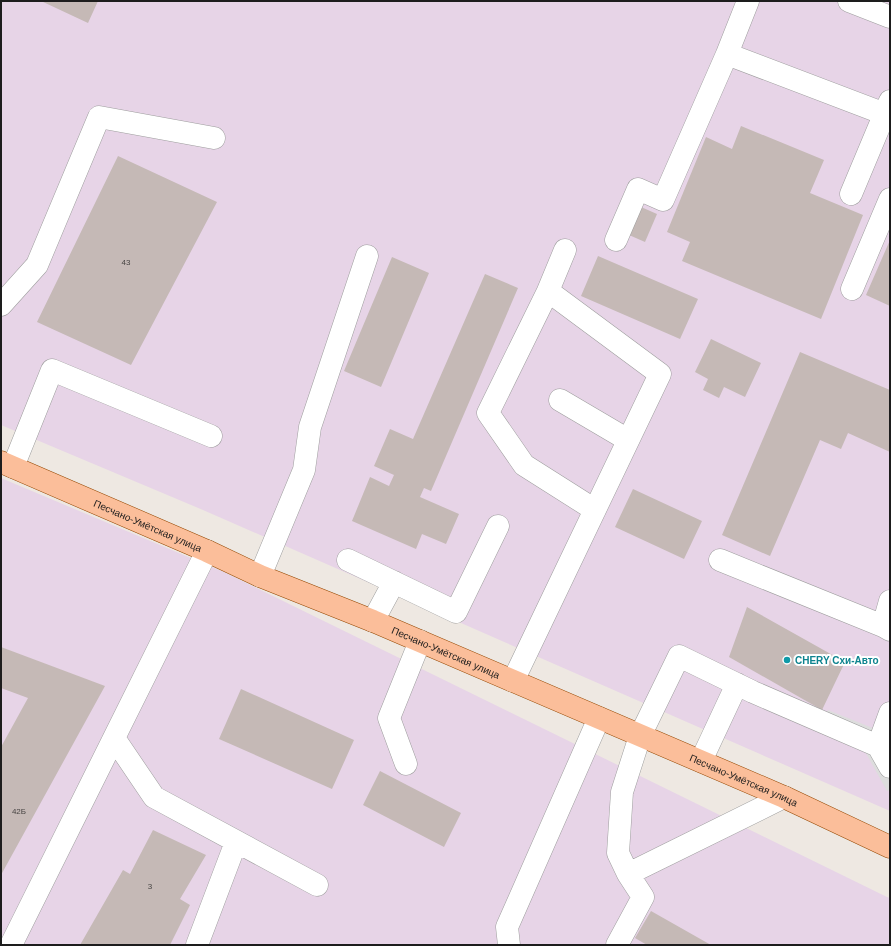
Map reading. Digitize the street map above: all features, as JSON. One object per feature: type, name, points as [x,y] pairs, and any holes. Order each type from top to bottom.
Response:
[{"type":"main road","name":"Песчано-Умётская улица","points":[[7,464],[207,551],[260,576],[374,621],[784,797],[890,847]]},
{"type":"lane","points":[[616,240],[638,189],[663,200],[727,54],[748,1]]},
{"type":"lane","points":[[849,1],[890,17]]},
{"type":"lane","points":[[727,54],[888,110],[851,194]]},
{"type":"lane","points":[[1,305],[37,265],[98,117],[214,138]]},
{"type":"lane","points":[[852,290],[890,199]]},
{"type":"lane","points":[[565,250],[548,291],[488,413],[524,465],[595,510]]},
{"type":"lane","points":[[260,576],[304,470],[310,427],[367,256]]},
{"type":"lane","points":[[513,681],[660,374],[548,291]]},
{"type":"lane","points":[[7,464],[52,370],[211,436]]},
{"type":"lane","points":[[560,400],[628,440]]},
{"type":"lane","points":[[348,560],[456,612],[498,526]]},
{"type":"lane","points":[[11,945],[207,551]]},
{"type":"lane","points":[[720,560],[886,628],[890,601]]},
{"type":"lane","points":[[374,621],[394,582]]},
{"type":"lane","points":[[406,764],[388,718],[420,642]]},
{"type":"lane","points":[[617,945],[643,897],[628,874],[618,853],[622,792],[640,736],[679,656],[878,746],[890,767]]},
{"type":"lane","points":[[700,761],[738,684]]},
{"type":"lane","points":[[878,746],[890,712]]},
{"type":"lane","points":[[509,945],[508,927],[600,718]]},
{"type":"lane","points":[[114,738],[154,797],[317,885]]},
{"type":"lane","points":[[628,874],[784,797]]},
{"type":"lane","points":[[197,945],[236,842]]},
{"type":"shaded area","points":[[1,1],[890,1],[890,811],[203,510],[1,425]]},
{"type":"shaded area","points":[[1,478],[224,572],[890,898],[890,945],[1,945]]},
{"type":"shaded area","points":[[828,710],[880,731],[890,752],[890,790],[887,791],[863,748],[820,729]]},
{"type":"building","points":[[41,1],[98,1],[88,23]]},
{"type":"building","points":[[741,126],[824,160],[810,193],[863,215],[821,319],[682,261],[690,242],[667,232],[706,137],[732,149]]},
{"type":"building","points":[[118,156],[217,202],[131,365],[37,322]]},
{"type":"building","points":[[641,207],[657,214],[645,242],[629,235]]},
{"type":"building","points":[[890,240],[890,306],[866,295]]},
{"type":"building","points":[[598,256],[698,299],[680,339],[581,296]]},
{"type":"building","points":[[392,257],[429,273],[381,387],[344,371]]},
{"type":"building","points":[[485,274],[518,288],[431,491],[424,488],[420,497],[459,514],[446,544],[422,534],[416,549],[352,521],[370,477],[389,486],[394,475],[374,466],[390,429],[413,439]]},
{"type":"building","points":[[711,339],[761,363],[745,397],[724,387],[719,398],[703,390],[708,379],[695,372]]},
{"type":"building","points":[[800,352],[890,390],[890,452],[848,433],[841,449],[820,440],[770,556],[722,535]]},
{"type":"building","points":[[633,489],[702,521],[684,559],[615,527]]},
{"type":"building","name":"CHERY Схи-Авто","points":[[747,607],[845,662],[822,710],[729,657]]},
{"type":"building","points":[[1,647],[105,686],[1,875],[1,747],[28,698],[1,688]]},
{"type":"building","points":[[241,689],[354,740],[332,789],[219,739]]},
{"type":"building","points":[[380,771],[461,813],[444,847],[363,805]]},
{"type":"building","points":[[153,830],[206,855],[180,899],[190,905],[170,945],[80,945],[123,870],[130,874]]},
{"type":"building","points":[[651,911],[711,945],[647,945],[635,938]]},
{"type":"place","name":"CHERY Схи-Авто","points":[[787,660]]}]
